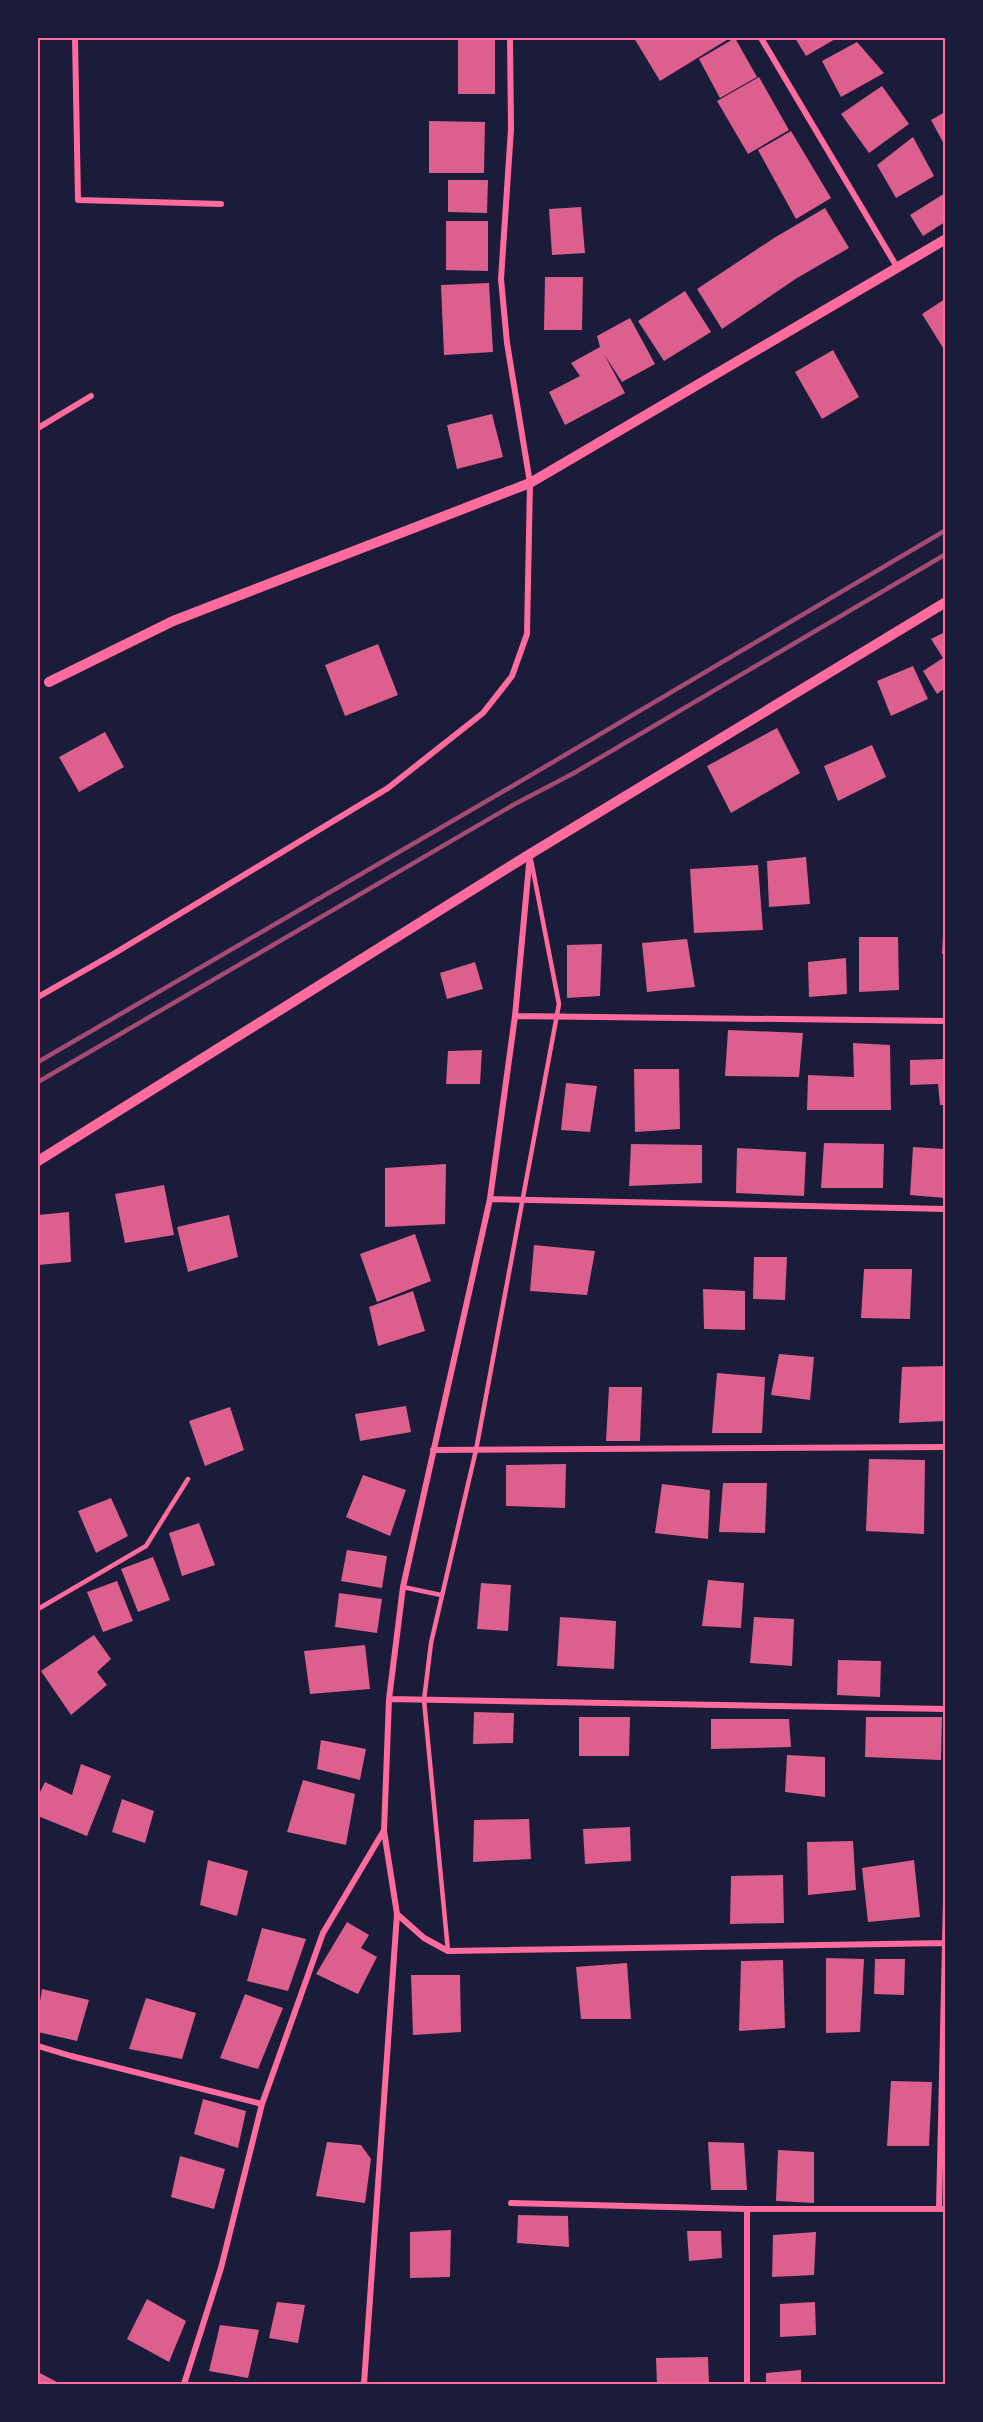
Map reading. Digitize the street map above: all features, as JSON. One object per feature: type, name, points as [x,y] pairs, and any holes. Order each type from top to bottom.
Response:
[{"type":"street","points":[[75,38],[78,200],[221,204]]},
{"type":"street","points":[[38,997],[388,788],[483,713],[512,676],[527,634],[530,483],[507,343],[501,279],[511,129],[510,38]]},
{"type":"street","points":[[761,38],[897,267]]},
{"type":"street","points":[[49,682],[173,621],[530,483],[945,239]]},
{"type":"street","points":[[38,428],[91,396]]},
{"type":"street","points":[[38,1161],[530,854],[945,602]]},
{"type":"street","points":[[364,2385],[397,1914],[384,1831],[389,1699],[403,1587],[490,1199],[515,1016],[530,854]]},
{"type":"street","points":[[515,1016],[945,1021]]},
{"type":"street","points":[[490,1199],[945,1209]]},
{"type":"street","points":[[433,1450],[945,1447]]},
{"type":"street","points":[[389,1699],[945,1709]]},
{"type":"street","points":[[184,2385],[221,2268],[262,2104],[323,1933],[384,1831]]},
{"type":"street","points":[[511,2204],[942,2210],[945,1900]]},
{"type":"street","points":[[397,1914],[424,1938],[448,1951],[944,1943]]},
{"type":"street","points":[[38,2046],[92,2062],[262,2104]]},
{"type":"street","points":[[747,2209],[747,2385]]},
{"type":"lane","points":[[448,1951],[424,1701],[431,1643],[476,1449],[559,1004],[530,854]]},
{"type":"lane","points":[[38,1609],[146,1546],[188,1479]]},
{"type":"lane","points":[[403,1587],[441,1595]]},
{"type":"building","points":[[634,38],[730,38],[660,81]]},
{"type":"building","points":[[735,38],[757,77],[720,98],[699,59]]},
{"type":"building","points":[[795,38],[837,38],[806,56]]},
{"type":"building","points":[[458,40],[495,40],[495,94],[458,94]]},
{"type":"building","points":[[857,42],[884,73],[841,97],[822,61]]},
{"type":"building","points":[[759,77],[789,130],[748,154],[717,101]]},
{"type":"building","points":[[882,86],[909,124],[869,153],[841,114]]},
{"type":"building","points":[[945,112],[945,146],[931,120]]},
{"type":"building","points":[[429,121],[485,122],[484,173],[429,173]]},
{"type":"building","points":[[791,131],[831,198],[796,219],[758,150]]},
{"type":"building","points":[[913,137],[934,176],[896,198],[877,165]]},
{"type":"building","points":[[448,180],[488,180],[487,213],[448,212]]},
{"type":"building","points":[[945,193],[945,222],[923,236],[910,215]]},
{"type":"building","points":[[581,207],[585,253],[552,255],[549,209]]},
{"type":"building","points":[[825,208],[849,248],[797,278],[722,329],[697,289],[774,238]]},
{"type":"building","points":[[446,221],[488,221],[488,271],[446,270]]},
{"type":"building","points":[[545,277],[583,277],[582,330],[544,330]]},
{"type":"building","points":[[489,283],[493,352],[444,355],[441,285]]},
{"type":"building","points":[[685,291],[711,332],[664,361],[638,321]]},
{"type":"building","points":[[945,299],[945,351],[922,314]]},
{"type":"building","points":[[630,318],[655,364],[622,382],[604,354],[625,393],[565,425],[549,392],[580,376],[571,363],[600,347],[597,336]]},
{"type":"building","points":[[833,350],[859,397],[822,419],[795,372]]},
{"type":"building","points":[[492,414],[503,457],[457,469],[447,425]]},
{"type":"building","points":[[945,632],[945,688],[937,694],[923,671],[943,658],[931,639]]},
{"type":"building","points":[[378,644],[398,695],[345,716],[325,665]]},
{"type":"building","points":[[913,666],[928,699],[891,716],[877,681]]},
{"type":"building","points":[[777,728],[800,773],[731,813],[707,766]]},
{"type":"building","points":[[105,732],[124,767],[79,792],[59,757]]},
{"type":"building","points":[[872,745],[886,777],[838,801],[824,766]]},
{"type":"building","points":[[806,857],[810,904],[769,907],[767,861]]},
{"type":"building","points":[[758,865],[763,930],[694,933],[690,869]]},
{"type":"building","points":[[944,917],[945,954],[942,954]]},
{"type":"building","points":[[859,937],[898,937],[899,990],[859,992]]},
{"type":"building","points":[[687,939],[695,987],[647,992],[642,943]]},
{"type":"building","points":[[602,944],[600,996],[567,998],[567,945]]},
{"type":"building","points":[[846,958],[847,994],[809,997],[808,962]]},
{"type":"building","points":[[475,962],[483,989],[447,999],[440,973]]},
{"type":"building","points":[[728,1030],[803,1033],[799,1077],[725,1076]]},
{"type":"building","points":[[853,1043],[890,1045],[891,1110],[807,1110],[808,1075],[854,1077]]},
{"type":"building","points":[[482,1050],[480,1084],[446,1084],[448,1051]]},
{"type":"building","points":[[945,1059],[945,1105],[940,1105],[938,1084],[910,1085],[910,1060]]},
{"type":"building","points":[[634,1069],[679,1069],[680,1129],[635,1132]]},
{"type":"building","points":[[566,1083],[597,1086],[590,1132],[561,1130]]},
{"type":"building","points":[[824,1143],[884,1144],[883,1188],[821,1188]]},
{"type":"building","points":[[631,1144],[702,1145],[702,1183],[629,1186]]},
{"type":"building","points":[[913,1147],[945,1149],[945,1198],[910,1195]]},
{"type":"building","points":[[737,1148],[806,1152],[804,1196],[736,1193]]},
{"type":"building","points":[[446,1164],[445,1224],[385,1227],[385,1168]]},
{"type":"building","points":[[164,1185],[174,1235],[125,1243],[115,1194]]},
{"type":"building","points":[[69,1212],[71,1262],[38,1265],[38,1215]]},
{"type":"building","points":[[229,1215],[238,1257],[188,1272],[177,1227]]},
{"type":"building","points":[[415,1234],[431,1281],[377,1302],[360,1254]]},
{"type":"building","points":[[534,1245],[595,1251],[587,1295],[530,1291]]},
{"type":"building","points":[[754,1257],[787,1257],[785,1300],[753,1299]]},
{"type":"building","points":[[864,1269],[912,1269],[910,1319],[861,1318]]},
{"type":"building","points":[[703,1289],[745,1291],[745,1330],[704,1329]]},
{"type":"building","points":[[413,1291],[425,1331],[378,1346],[369,1307]]},
{"type":"building","points":[[779,1354],[814,1357],[810,1400],[771,1395]]},
{"type":"building","points":[[945,1366],[945,1421],[899,1423],[902,1367]]},
{"type":"building","points":[[717,1373],[765,1377],[762,1433],[712,1433]]},
{"type":"building","points":[[609,1387],[642,1387],[640,1441],[606,1441]]},
{"type":"building","points":[[406,1406],[411,1432],[360,1441],[355,1414]]},
{"type":"building","points":[[230,1407],[244,1450],[205,1466],[189,1421]]},
{"type":"building","points":[[869,1459],[925,1460],[924,1534],[866,1531]]},
{"type":"building","points":[[566,1464],[565,1508],[506,1506],[506,1465]]},
{"type":"building","points":[[363,1475],[406,1490],[390,1536],[346,1517]]},
{"type":"building","points":[[723,1483],[767,1483],[765,1533],[719,1532]]},
{"type":"building","points":[[662,1484],[710,1490],[708,1539],[655,1533]]},
{"type":"building","points":[[111,1498],[128,1536],[96,1553],[78,1511]]},
{"type":"building","points":[[199,1523],[215,1565],[182,1576],[169,1533]]},
{"type":"building","points":[[347,1550],[387,1556],[382,1588],[341,1581]]},
{"type":"building","points":[[153,1557],[170,1600],[138,1612],[121,1569]]},
{"type":"building","points":[[708,1580],[744,1583],[741,1628],[702,1626]]},
{"type":"building","points":[[117,1581],[133,1621],[103,1632],[87,1592]]},
{"type":"building","points":[[481,1583],[511,1585],[508,1631],[477,1629]]},
{"type":"building","points":[[339,1593],[382,1599],[377,1633],[335,1627]]},
{"type":"building","points":[[560,1617],[616,1621],[614,1669],[557,1666]]},
{"type":"building","points":[[754,1617],[794,1619],[792,1666],[750,1663]]},
{"type":"building","points":[[94,1635],[111,1659],[97,1672],[107,1685],[71,1715],[41,1671]]},
{"type":"building","points":[[365,1645],[370,1689],[310,1694],[304,1651]]},
{"type":"building","points":[[838,1660],[881,1661],[880,1697],[837,1695]]},
{"type":"building","points":[[474,1712],[514,1713],[513,1743],[473,1744]]},
{"type":"building","points":[[579,1717],[630,1717],[629,1756],[579,1756]]},
{"type":"building","points":[[866,1717],[942,1717],[941,1760],[865,1757]]},
{"type":"building","points":[[711,1719],[789,1719],[791,1747],[711,1749]]},
{"type":"building","points":[[321,1740],[366,1749],[360,1780],[317,1769]]},
{"type":"building","points":[[787,1755],[825,1757],[825,1797],[785,1792]]},
{"type":"building","points":[[81,1764],[111,1776],[87,1836],[38,1816],[38,1796],[45,1782],[72,1795]]},
{"type":"building","points":[[303,1780],[355,1794],[346,1845],[287,1832]]},
{"type":"building","points":[[122,1799],[154,1811],[145,1843],[112,1832]]},
{"type":"building","points":[[529,1819],[531,1859],[473,1862],[474,1820]]},
{"type":"building","points":[[630,1827],[631,1861],[585,1864],[583,1829]]},
{"type":"building","points":[[853,1841],[856,1890],[808,1895],[807,1842]]},
{"type":"building","points":[[208,1860],[248,1871],[237,1916],[200,1905]]},
{"type":"building","points":[[914,1860],[920,1917],[868,1922],[862,1868]]},
{"type":"building","points":[[783,1875],[784,1923],[730,1924],[731,1876]]},
{"type":"building","points":[[347,1922],[369,1935],[361,1948],[377,1957],[358,1994],[316,1974]]},
{"type":"building","points":[[262,1928],[306,1939],[288,1991],[247,1981]]},
{"type":"building","points":[[826,1958],[864,1959],[860,2032],[826,2033]]},
{"type":"building","points":[[875,1959],[905,1959],[904,1995],[874,1994]]},
{"type":"building","points":[[783,1960],[785,2028],[739,2031],[741,1961]]},
{"type":"building","points":[[627,1963],[631,2019],[581,2019],[576,1967]]},
{"type":"building","points":[[411,1975],[460,1975],[461,2032],[413,2035]]},
{"type":"building","points":[[42,1989],[89,2000],[77,2041],[38,2032]]},
{"type":"building","points":[[245,1994],[283,2008],[258,2069],[220,2058]]},
{"type":"building","points":[[146,1998],[196,2013],[182,2059],[129,2049]]},
{"type":"building","points":[[891,2081],[932,2082],[929,2146],[887,2146]]},
{"type":"building","points":[[203,2099],[246,2111],[238,2148],[194,2134]]},
{"type":"building","points":[[327,2142],[361,2145],[371,2159],[365,2203],[316,2196]]},
{"type":"building","points":[[708,2142],[744,2143],[747,2190],[711,2190]]},
{"type":"building","points":[[778,2150],[814,2152],[814,2203],[776,2201]]},
{"type":"building","points":[[180,2156],[225,2169],[214,2209],[171,2197]]},
{"type":"building","points":[[518,2215],[568,2216],[569,2247],[517,2243]]},
{"type":"building","points":[[451,2230],[450,2277],[410,2278],[410,2232]]},
{"type":"building","points":[[687,2231],[721,2231],[722,2258],[689,2261]]},
{"type":"building","points":[[816,2232],[814,2275],[772,2277],[773,2235]]},
{"type":"building","points":[[147,2299],[186,2321],[169,2362],[127,2339]]},
{"type":"building","points":[[277,2302],[305,2305],[298,2343],[269,2338]]},
{"type":"building","points":[[815,2302],[816,2335],[780,2337],[780,2304]]},
{"type":"building","points":[[220,2325],[259,2330],[248,2378],[209,2371]]},
{"type":"building","points":[[708,2357],[709,2384],[657,2384],[656,2358]]},
{"type":"building","points":[[801,2370],[801,2384],[766,2384],[766,2373]]},
{"type":"building","points":[[38,2372],[57,2382],[56,2384],[38,2384]]},
{"type":"railway","points":[[38,1062],[946,530]]},
{"type":"railway","points":[[38,1082],[513,805],[574,773],[946,554]]}]
